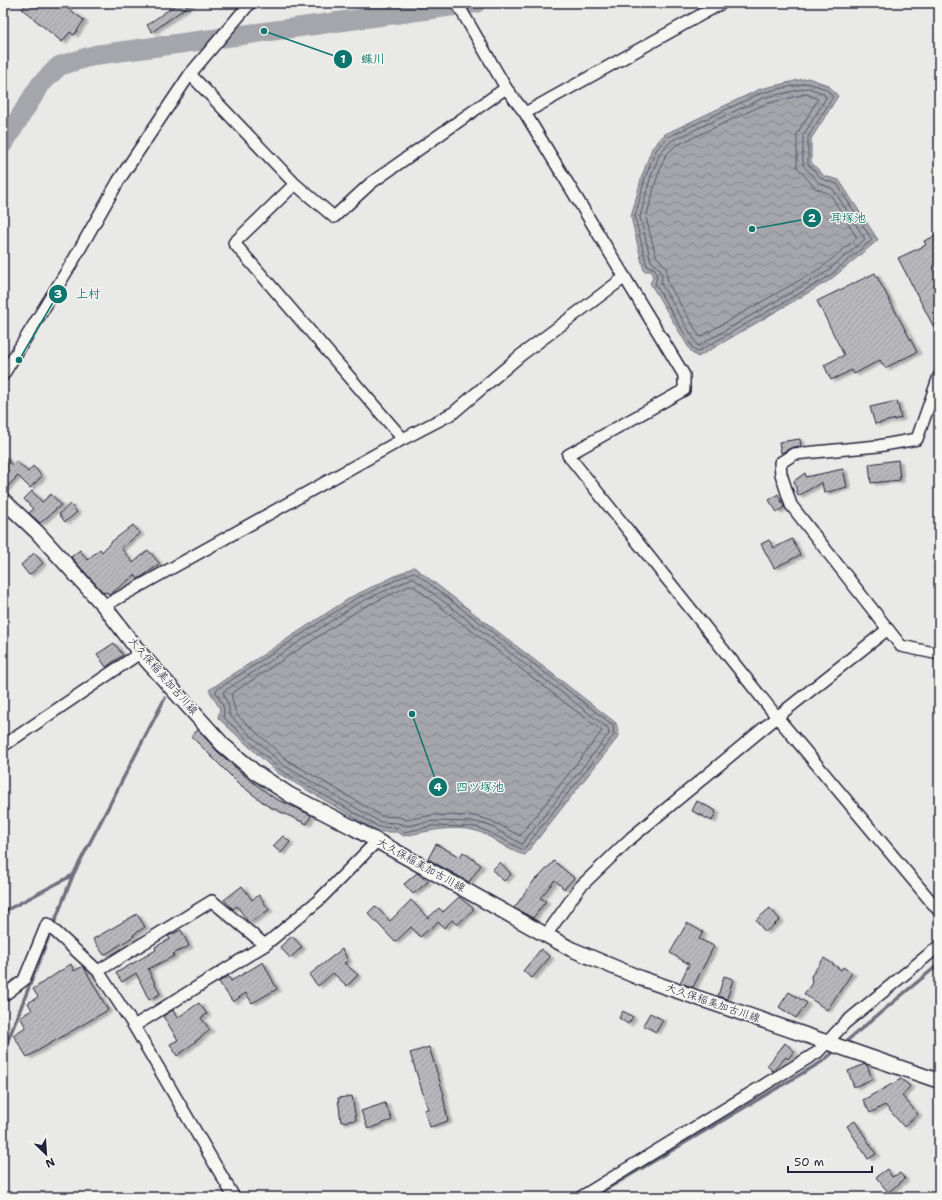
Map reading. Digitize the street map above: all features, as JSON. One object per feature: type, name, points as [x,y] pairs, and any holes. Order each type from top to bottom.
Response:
[{"type":"main road","name":"大久保稲美加古川線","points":[[3,500],[37,532],[104,606],[140,653],[223,745],[255,772],[290,794],[571,949],[640,978],[939,1081]]},
{"type":"street","points":[[3,375],[73,261],[119,180],[190,74],[250,3]]},
{"type":"street","points":[[457,3],[506,88],[525,113],[684,375],[684,390],[568,455],[777,717],[939,911]]},
{"type":"street","points":[[525,113],[722,3]]},
{"type":"street","points":[[190,74],[295,184],[334,217],[371,183],[506,88]]},
{"type":"street","points":[[295,184],[234,243],[403,439]]},
{"type":"street","points":[[104,606],[403,439],[453,413],[521,355],[625,277]]},
{"type":"street","points":[[939,376],[917,439],[878,446],[794,454],[780,462],[781,474],[791,505],[901,646],[939,654]]},
{"type":"street","points":[[546,935],[580,887],[631,838],[777,717],[888,629]]},
{"type":"street","points":[[3,746],[140,653]]},
{"type":"street","points":[[134,1026],[266,945],[319,900],[377,841]]},
{"type":"street","points":[[98,971],[212,901],[266,945]]},
{"type":"street","points":[[3,996],[24,980],[47,924],[98,971],[134,1026],[234,1197]]},
{"type":"street","points":[[582,1197],[818,1052],[845,1023],[939,946]]},
{"type":"water","points":[[808,78],[828,85],[838,96],[811,139],[811,162],[824,176],[839,180],[878,240],[830,280],[698,357],[692,353],[650,283],[653,278],[651,271],[644,271],[631,217],[642,176],[652,148],[665,134],[760,89]]},
{"type":"water","points":[[414,567],[616,723],[619,736],[525,855],[510,849],[486,835],[467,829],[445,829],[404,836],[397,832],[379,832],[278,773],[218,718],[220,709],[209,690],[353,596]]},
{"type":"building","points":[[28,3],[60,3],[84,20],[74,35],[70,32],[62,42],[22,9]]},
{"type":"building","points":[[178,3],[192,3],[152,32],[147,25]]},
{"type":"building","points":[[935,236],[939,244],[939,337],[898,258],[926,245],[924,241]]},
{"type":"building","points":[[875,273],[917,352],[885,368],[880,360],[854,374],[852,370],[831,380],[824,365],[844,355],[817,301]]},
{"type":"building","points":[[897,401],[901,418],[875,424],[870,407]]},
{"type":"building","points":[[800,439],[801,446],[793,447],[781,453],[779,442]]},
{"type":"building","points":[[3,455],[12,465],[16,461],[28,472],[33,466],[42,476],[30,488],[18,476],[3,491]]},
{"type":"building","points":[[898,460],[900,480],[871,483],[869,464]]},
{"type":"building","points":[[843,469],[847,487],[824,493],[822,482],[798,496],[794,481],[805,473],[806,477]]},
{"type":"building","points":[[32,491],[42,502],[51,494],[61,505],[40,523],[29,513],[33,509],[24,499]]},
{"type":"building","points":[[778,494],[784,507],[777,512],[769,500]]},
{"type":"building","points":[[70,504],[77,512],[65,522],[59,514]]},
{"type":"building","points":[[133,525],[140,533],[121,548],[133,563],[148,550],[160,564],[138,579],[135,575],[109,595],[107,592],[104,593],[71,557],[80,550],[87,560],[100,549],[102,552],[110,543]]},
{"type":"building","points":[[792,539],[800,555],[774,568],[761,544],[769,540],[774,548]]},
{"type":"building","points":[[34,553],[43,563],[29,575],[21,565]]},
{"type":"building","points":[[114,643],[123,655],[106,667],[97,654]]},
{"type":"building","points":[[198,730],[217,751],[245,776],[274,798],[311,815],[307,824],[268,806],[238,783],[191,736]]},
{"type":"building","points":[[697,801],[716,811],[712,821],[692,811]]},
{"type":"building","points":[[283,836],[290,842],[281,853],[273,846]]},
{"type":"building","points":[[436,844],[460,857],[463,852],[481,865],[469,882],[428,859]]},
{"type":"building","points":[[554,861],[574,878],[564,889],[555,880],[540,898],[546,901],[533,918],[514,908],[536,878],[537,879]]},
{"type":"building","points":[[500,862],[511,874],[504,881],[492,870]]},
{"type":"building","points":[[417,873],[428,882],[413,894],[404,884]]},
{"type":"building","points":[[242,886],[252,900],[259,895],[269,910],[249,923],[237,906],[233,909],[224,900]]},
{"type":"building","points":[[459,897],[474,909],[457,925],[452,920],[444,928],[438,922],[420,937],[411,927],[395,942],[368,913],[375,906],[390,921],[411,900],[428,918],[439,908],[443,912]]},
{"type":"building","points":[[770,908],[780,920],[765,932],[756,920]]},
{"type":"building","points":[[137,914],[145,927],[133,935],[134,936],[104,955],[93,939]]},
{"type":"building","points":[[687,923],[703,932],[699,939],[714,946],[693,987],[680,983],[689,964],[670,953]]},
{"type":"building","points":[[181,930],[189,946],[173,954],[174,956],[148,969],[160,994],[149,1000],[136,973],[122,982],[116,973],[156,950],[155,947],[170,939],[168,936]]},
{"type":"building","points":[[292,936],[302,947],[290,958],[280,947]]},
{"type":"building","points":[[342,949],[348,961],[344,963],[358,975],[347,986],[333,973],[318,986],[309,975]]},
{"type":"building","points":[[541,949],[550,957],[532,978],[523,971]]},
{"type":"building","points":[[824,958],[841,970],[843,967],[852,973],[827,1010],[804,994],[812,983],[811,976]]},
{"type":"building","points":[[263,962],[277,989],[252,1003],[246,993],[233,1002],[219,982],[228,976],[231,981]]},
{"type":"building","points":[[71,964],[74,971],[83,966],[108,1010],[27,1057],[13,1035],[26,1027],[20,1017],[32,1010],[28,1003],[38,997],[33,989]]},
{"type":"building","points":[[724,976],[733,979],[727,999],[718,996]]},
{"type":"building","points":[[789,992],[807,1003],[796,1018],[779,1007]]},
{"type":"building","points":[[199,1003],[207,1014],[201,1018],[210,1030],[177,1056],[170,1044],[178,1040],[163,1016],[173,1010],[177,1018]]},
{"type":"building","points":[[623,1011],[633,1017],[628,1024],[619,1018]]},
{"type":"building","points":[[650,1013],[663,1020],[656,1032],[643,1025]]},
{"type":"building","points":[[785,1043],[794,1051],[788,1059],[786,1057],[773,1071],[767,1066]]},
{"type":"building","points":[[429,1047],[444,1095],[448,1121],[430,1127],[424,1110],[428,1109],[410,1053]]},
{"type":"building","points":[[865,1064],[867,1065],[872,1079],[854,1087],[848,1071]]},
{"type":"building","points":[[901,1079],[910,1086],[902,1096],[918,1114],[904,1127],[885,1105],[870,1113],[863,1100]]},
{"type":"building","points":[[352,1096],[356,1120],[341,1122],[338,1098]]},
{"type":"building","points":[[385,1103],[392,1120],[368,1129],[361,1111]]},
{"type":"building","points":[[855,1121],[876,1154],[868,1159],[847,1126]]},
{"type":"building","points":[[887,1169],[892,1177],[900,1173],[905,1179],[888,1192],[876,1177]]},
{"type":"waterway","points":[[3,8],[9,3]]},
{"type":"waterway","points":[[3,144],[40,85],[59,66],[95,55],[476,3]]},
{"type":"waterway","points":[[3,1053],[73,875],[165,698]]},
{"type":"waterway","points":[[3,912],[73,875]]},
{"type":"waterway","points":[[843,1044],[939,964]]},
{"type":"waterway","points":[[593,1197],[823,1061],[837,1049]]},
{"type":"place","name":"蝶川","points":[[264,31]]},
{"type":"place","name":"耳塚池","points":[[752,229]]},
{"type":"place","name":"上村","points":[[19,360]]},
{"type":"place","name":"四ツ塚池","points":[[412,714]]}]
